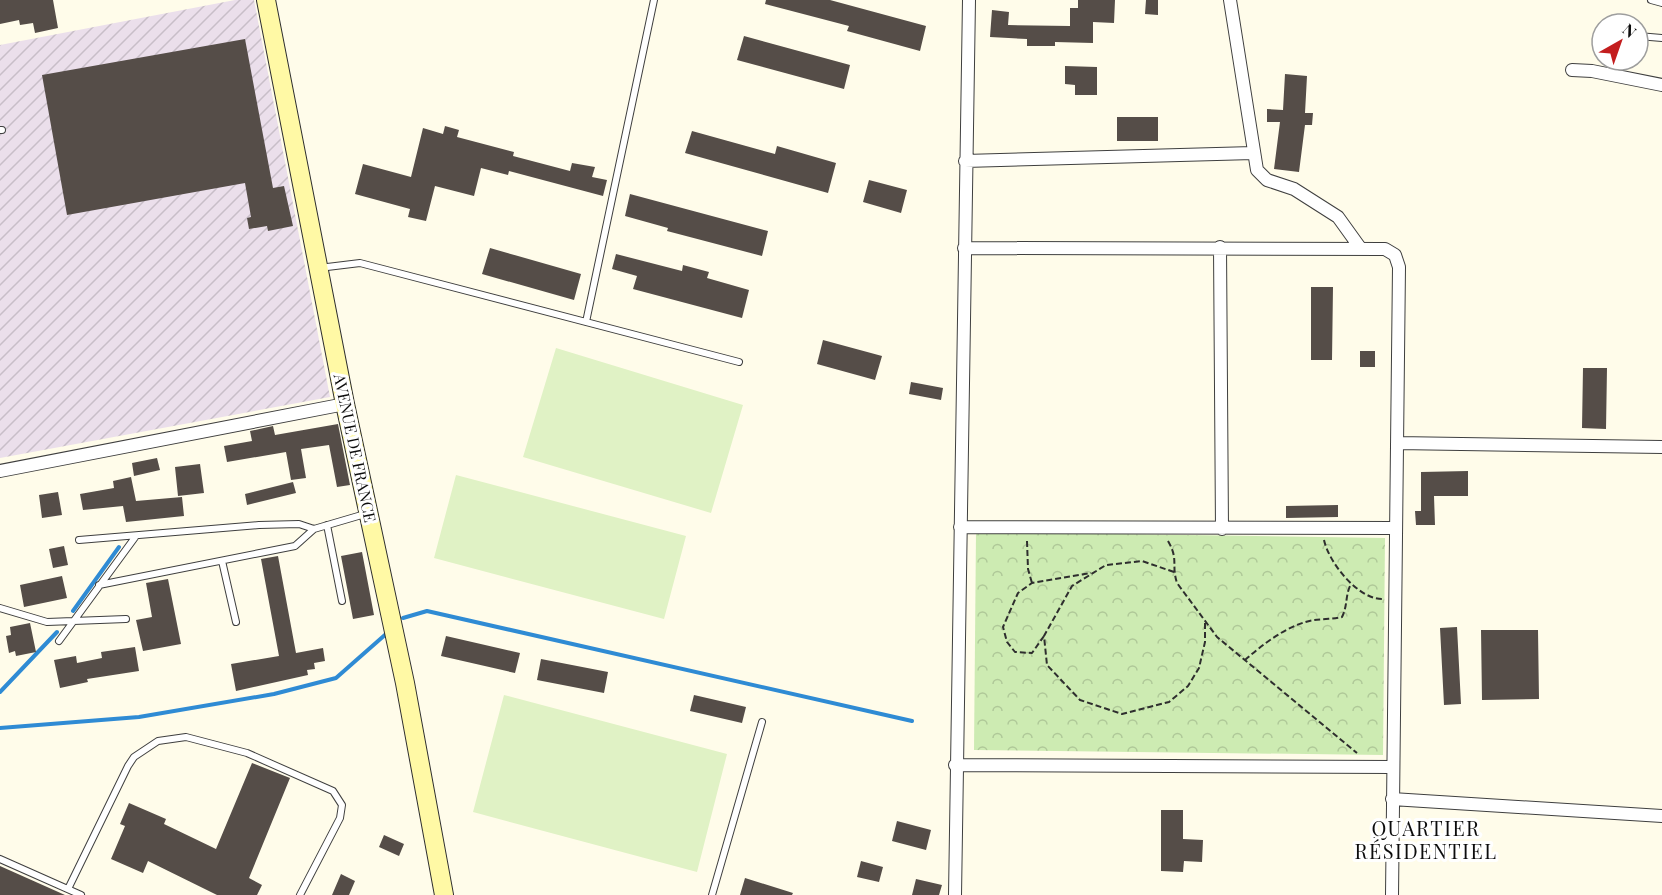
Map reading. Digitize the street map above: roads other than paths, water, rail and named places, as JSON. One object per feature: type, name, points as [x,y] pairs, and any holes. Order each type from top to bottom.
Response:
[{"type":"main road","name":"AVENUE DE FRANCE","points":[[266,0],[345,404],[405,683],[444,895]]},
{"type":"street","points":[[955,895],[955,765],[969,0]]},
{"type":"street","points":[[1230,0],[1257,170],[1267,180],[1294,189],[1338,217],[1360,249]]},
{"type":"street","points":[[1572,70],[1592,71],[1662,85]]},
{"type":"street","points":[[965,161],[1253,153]]},
{"type":"street","points":[[1220,247],[1222,529]]},
{"type":"street","points":[[964,248],[1360,249],[1391,251],[1395,255],[1399,267],[1392,895]]},
{"type":"street","points":[[0,471],[345,404]]},
{"type":"street","points":[[1397,443],[1662,447]]},
{"type":"street","points":[[960,527],[1396,528]]},
{"type":"street","points":[[955,765],[1393,767]]},
{"type":"street","points":[[1392,798],[1662,816]]},
{"type":"lane","points":[[586,322],[654,0]]},
{"type":"lane","points":[[1651,0],[1662,3]]},
{"type":"lane","points":[[318,268],[360,263],[739,362]]},
{"type":"lane","points":[[99,585],[295,546],[314,529],[369,513]]},
{"type":"lane","points":[[79,540],[259,525],[298,524],[314,529]]},
{"type":"lane","points":[[327,525],[342,602]]},
{"type":"lane","points":[[59,641],[136,536]]},
{"type":"lane","points":[[222,561],[236,622]]},
{"type":"lane","points":[[0,608],[47,622],[126,619]]},
{"type":"lane","points":[[712,895],[762,722]]},
{"type":"lane","points":[[68,890],[134,757],[158,741],[186,737],[248,753],[333,791],[342,805],[340,818],[300,895]]},
{"type":"lane","points":[[0,860],[81,895]]},
{"type":"waterway","points":[[73,611],[119,547]]},
{"type":"waterway","points":[[403,618],[427,611],[912,721]]},
{"type":"waterway","points":[[0,692],[57,632]]},
{"type":"waterway","points":[[0,728],[139,717],[274,694],[336,678],[386,634]]},
{"type":"district","name":"QUARTIER RÉSIDENTIEL","points":[[1426,840]]}]
